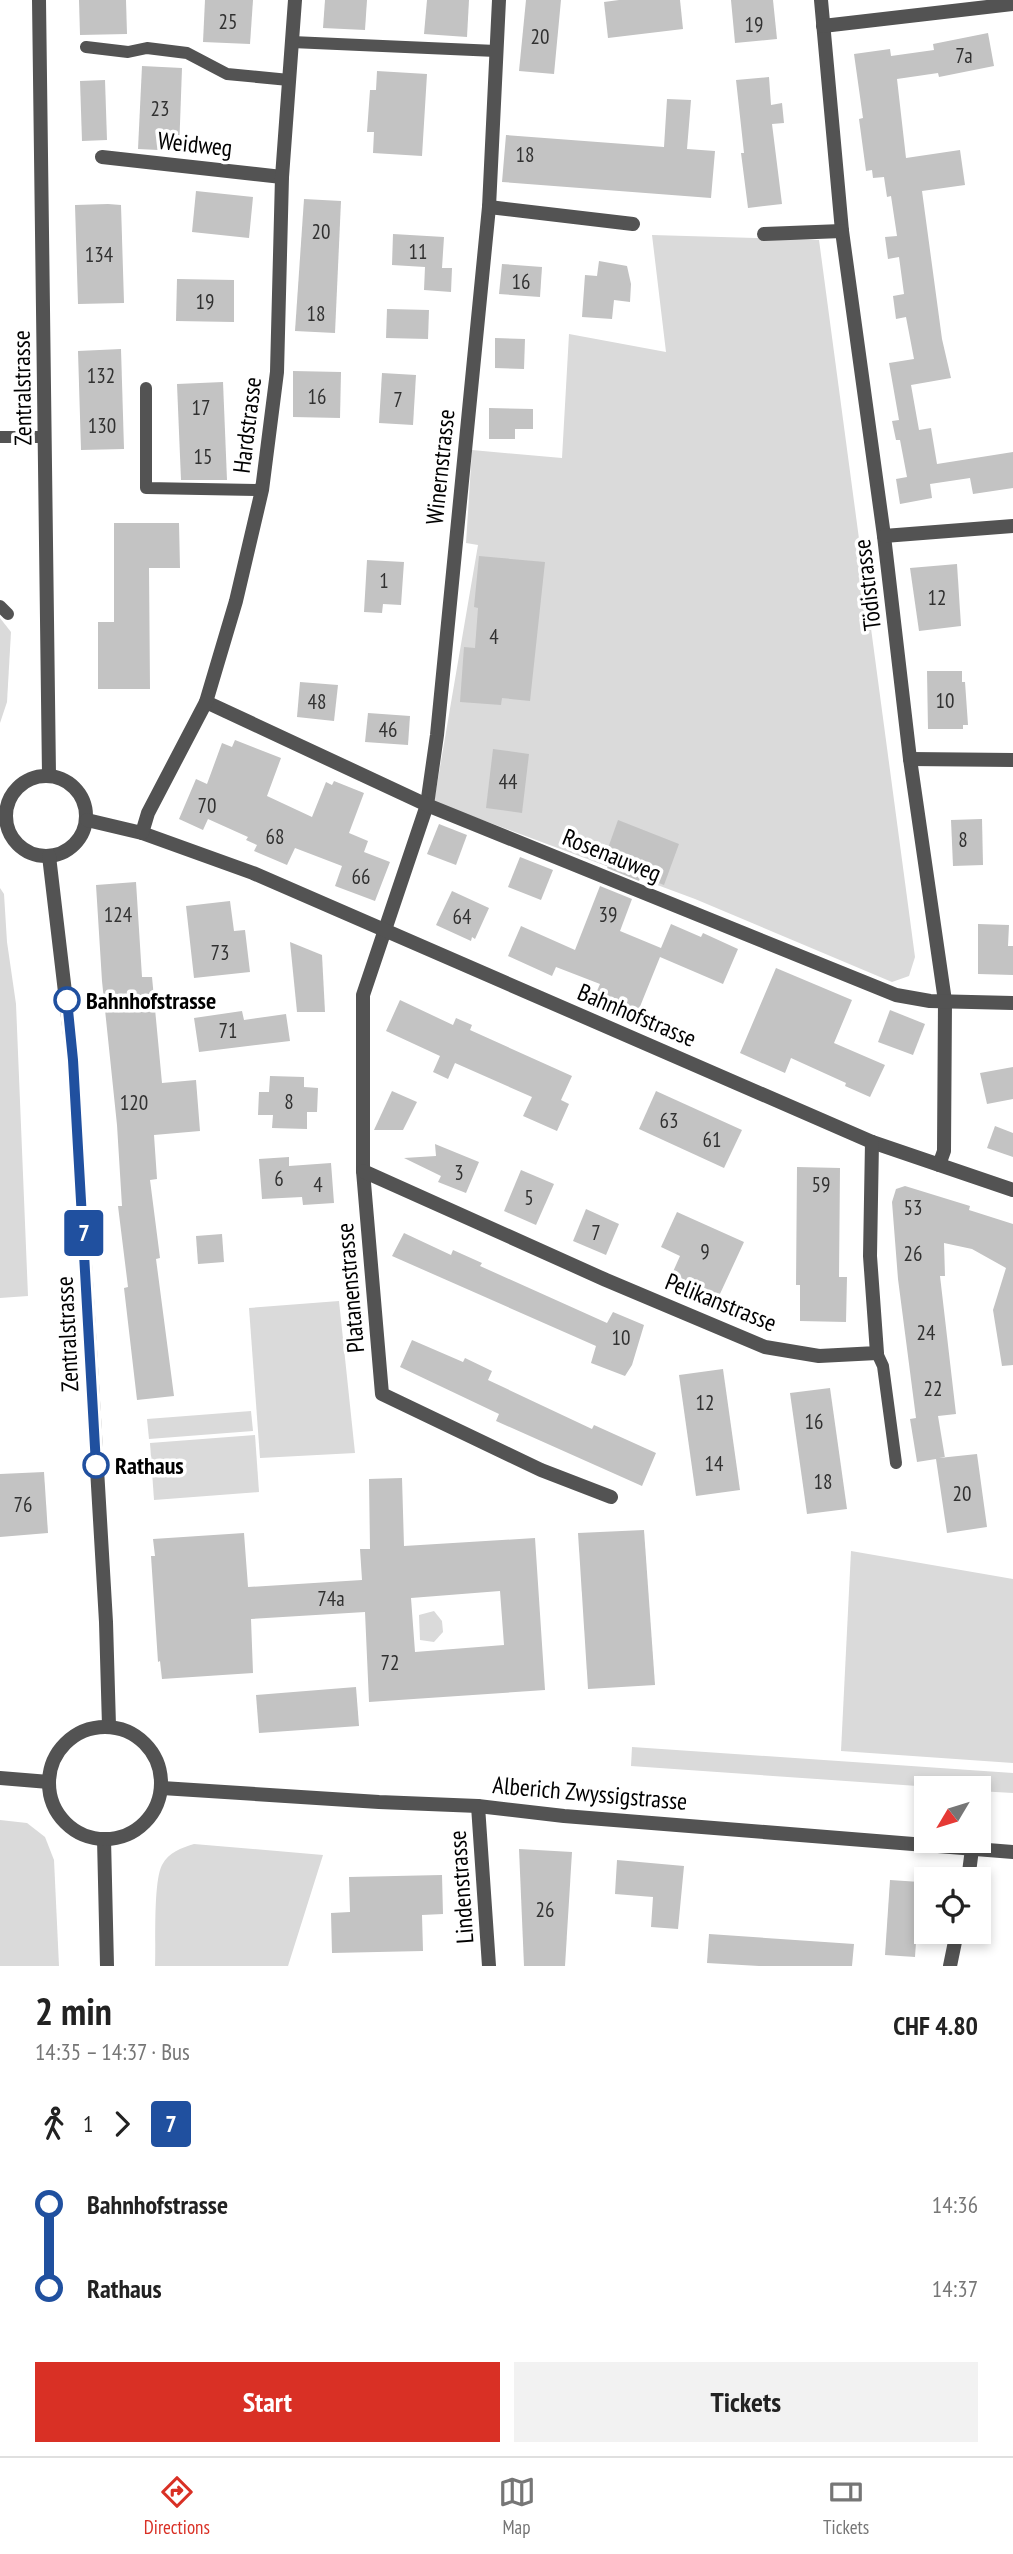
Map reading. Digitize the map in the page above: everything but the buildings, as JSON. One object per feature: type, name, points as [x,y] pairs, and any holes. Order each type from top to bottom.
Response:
[{"type":"street","name":"Zentralstrasse","points":[[39,0],[49,775]]},
{"type":"street","name":"Hardstrasse","points":[[142,833],[149,813],[206,702],[236,601],[262,489],[276,372],[282,177],[295,0]]},
{"type":"street","name":"Winernstrasse","points":[[384,930],[426,805],[437,735],[489,207],[499,0]]},
{"type":"street","name":"Tödistrasse","points":[[821,0],[842,230],[945,1001],[944,1151],[939,1165]]},
{"type":"street","points":[[823,26],[1013,4]]},
{"type":"street","name":"Weidweg","points":[[102,157],[282,177]]},
{"type":"street","points":[[489,207],[633,224]]},
{"type":"street","points":[[764,233],[842,230]]},
{"type":"street","points":[[884,536],[1013,526]]},
{"type":"street","name":"Rosenauweg","points":[[206,702],[426,805],[897,995],[930,1001],[1013,1003]]},
{"type":"street","points":[[911,759],[1013,760]]},
{"type":"street","points":[[49,775],[73,785],[86,807],[87,820],[78,841],[61,854],[49,856],[28,852],[12,837],[4,804],[27,780],[49,775]]},
{"type":"street","name":"Bahnhofstrasse","points":[[87,820],[142,833],[253,873],[872,1142],[1013,1190]]},
{"type":"street","name":"Zentralstrasse","points":[[49,856],[73,1060],[106,1622],[108,1726]]},
{"type":"street","name":"Platanenstrasse","points":[[384,930],[363,995],[363,1171],[382,1394],[541,1470],[611,1497]]},
{"type":"street","points":[[872,1142],[870,1256],[877,1353]]},
{"type":"street","name":"Pelikanstrasse","points":[[363,1171],[765,1348],[819,1356],[877,1353]]},
{"type":"street","points":[[108,1726],[126,1730],[142,1739],[154,1753],[161,1770],[162,1788],[157,1806],[147,1821],[133,1832],[104,1839],[73,1829],[60,1816],[52,1800],[49,1782],[51,1768],[59,1750],[72,1737],[89,1728],[108,1726]]},
{"type":"street","points":[[0,1778],[49,1782]]},
{"type":"street","name":"Alberich Zwyssigstrasse","points":[[162,1788],[379,1802],[478,1805],[577,1817],[914,1844]]},
{"type":"street","name":"Lindenstrasse","points":[[478,1805],[489,1966]]},
{"type":"street","points":[[104,1839],[107,1966]]},
{"type":"street","name":"Alberich Zwyssigstrasse","points":[[991,1850],[1013,1852]]},
{"type":"street","points":[[950,1966],[955,1944]]},
{"type":"lane","points":[[292,43],[496,51]]},
{"type":"lane","points":[[86,47],[128,52],[147,48],[187,53],[227,74],[289,80]]},
{"type":"lane","points":[[146,388],[146,488],[262,489]]},
{"type":"lane","points":[[0,437],[45,436]]},
{"type":"lane","points":[[877,1353],[883,1366],[896,1463]]},
{"type":"shaded area","points":[[652,235],[819,240],[915,957],[909,976],[892,982],[695,899],[434,802],[478,545],[466,543],[472,450],[562,458],[569,334],[666,352]]},
{"type":"shaded area","points":[[0,618],[11,632],[7,702],[0,723]]},
{"type":"shaded area","points":[[0,888],[4,894],[7,942],[16,1004],[28,1296],[0,1298]]},
{"type":"shaded area","points":[[339,1301],[355,1453],[260,1458],[249,1308]]},
{"type":"shaded area","points":[[251,1411],[253,1431],[149,1439],[147,1419]]},
{"type":"shaded area","points":[[255,1435],[259,1492],[154,1500],[150,1443]]},
{"type":"shaded area","points":[[851,1551],[1013,1579],[1013,1763],[841,1751]]},
{"type":"shaded area","points":[[434,1611],[442,1621],[443,1632],[434,1642],[420,1640],[419,1615]]},
{"type":"shaded area","points":[[632,1747],[1013,1773],[1013,1793],[991,1792],[991,1776],[914,1776],[914,1786],[631,1766]]},
{"type":"shaded area","points":[[0,1820],[27,1823],[45,1837],[54,1860],[59,1966],[0,1966]]},
{"type":"shaded area","points":[[194,1844],[323,1855],[288,1966],[155,1966],[159,1874],[162,1865],[172,1854]]},
{"type":"bus line","name":"7","points":[[67,1000],[73,1060],[96,1465]]},
{"type":"place","name":"Bahnhofstrasse","points":[[67,1000]]},
{"type":"place","name":"Rathaus","points":[[96,1465]]}]
